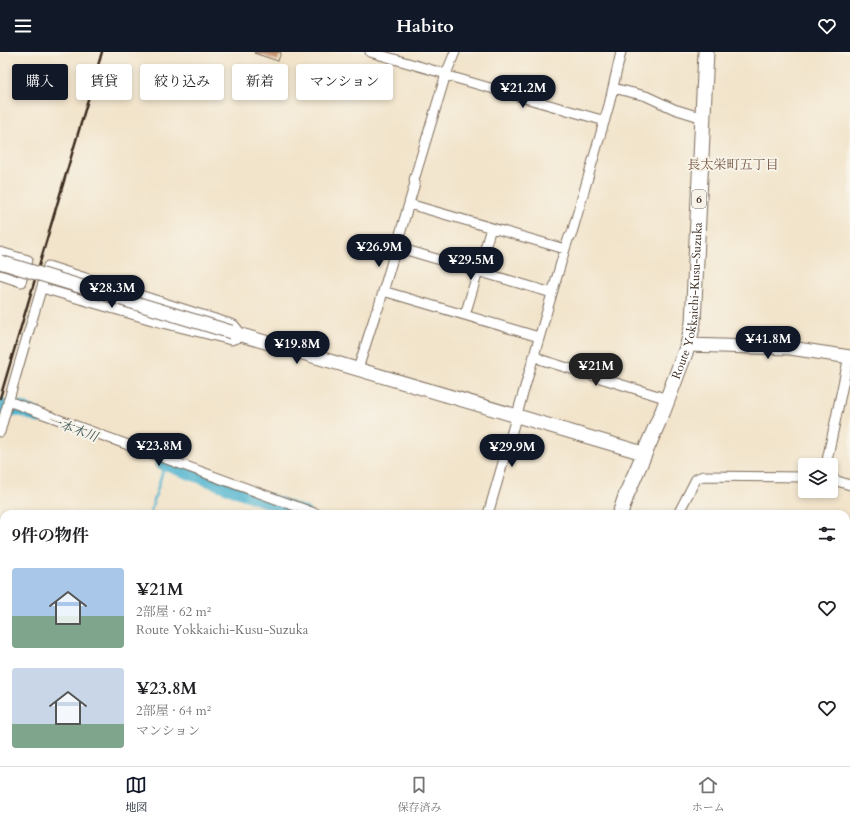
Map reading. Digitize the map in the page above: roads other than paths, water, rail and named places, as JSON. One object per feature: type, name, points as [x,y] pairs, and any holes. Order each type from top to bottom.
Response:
[{"type":"main road","name":"Route Yokkaichi-Kusu-Suzuka","points":[[621,510],[643,453],[668,399],[688,345],[693,323],[706,52]]},
{"type":"street","points":[[370,52],[604,120]]},
{"type":"street","points":[[358,369],[378,309],[415,183],[414,180],[446,74],[455,52]]},
{"type":"street","points":[[489,510],[552,293],[569,237],[571,236],[613,88],[621,52]]},
{"type":"street","points":[[613,88],[646,96],[674,109],[703,118]]},
{"type":"street","points":[[409,204],[565,250]]},
{"type":"street","points":[[465,315],[491,228]]},
{"type":"street","points":[[396,247],[552,293]]},
{"type":"street","points":[[0,252],[28,260],[21,282],[0,275]]},
{"type":"street","points":[[0,262],[237,334],[643,453]]},
{"type":"street","points":[[0,432],[48,266],[234,325],[237,334]]},
{"type":"street","points":[[42,288],[159,322],[231,340],[237,334]]},
{"type":"street","points":[[383,291],[539,337]]},
{"type":"street","points":[[688,345],[790,348],[849,356],[827,458]]},
{"type":"street","points":[[534,355],[542,360],[668,399]]},
{"type":"street","points":[[8,401],[306,510]]},
{"type":"street","points":[[680,510],[696,479],[703,476],[798,477]]},
{"type":"street","points":[[838,481],[850,485]]},
{"type":"waterway","name":"一本木川","points":[[0,405],[7,410],[22,409],[38,416]]},
{"type":"waterway","name":"一本木川","points":[[162,462],[293,510]]},
{"type":"waterway","points":[[151,510],[164,467]]},
{"type":"railway","points":[[0,398],[102,52]]},
{"type":"district","name":"長太栄町五丁目","points":[[733,164]]}]
